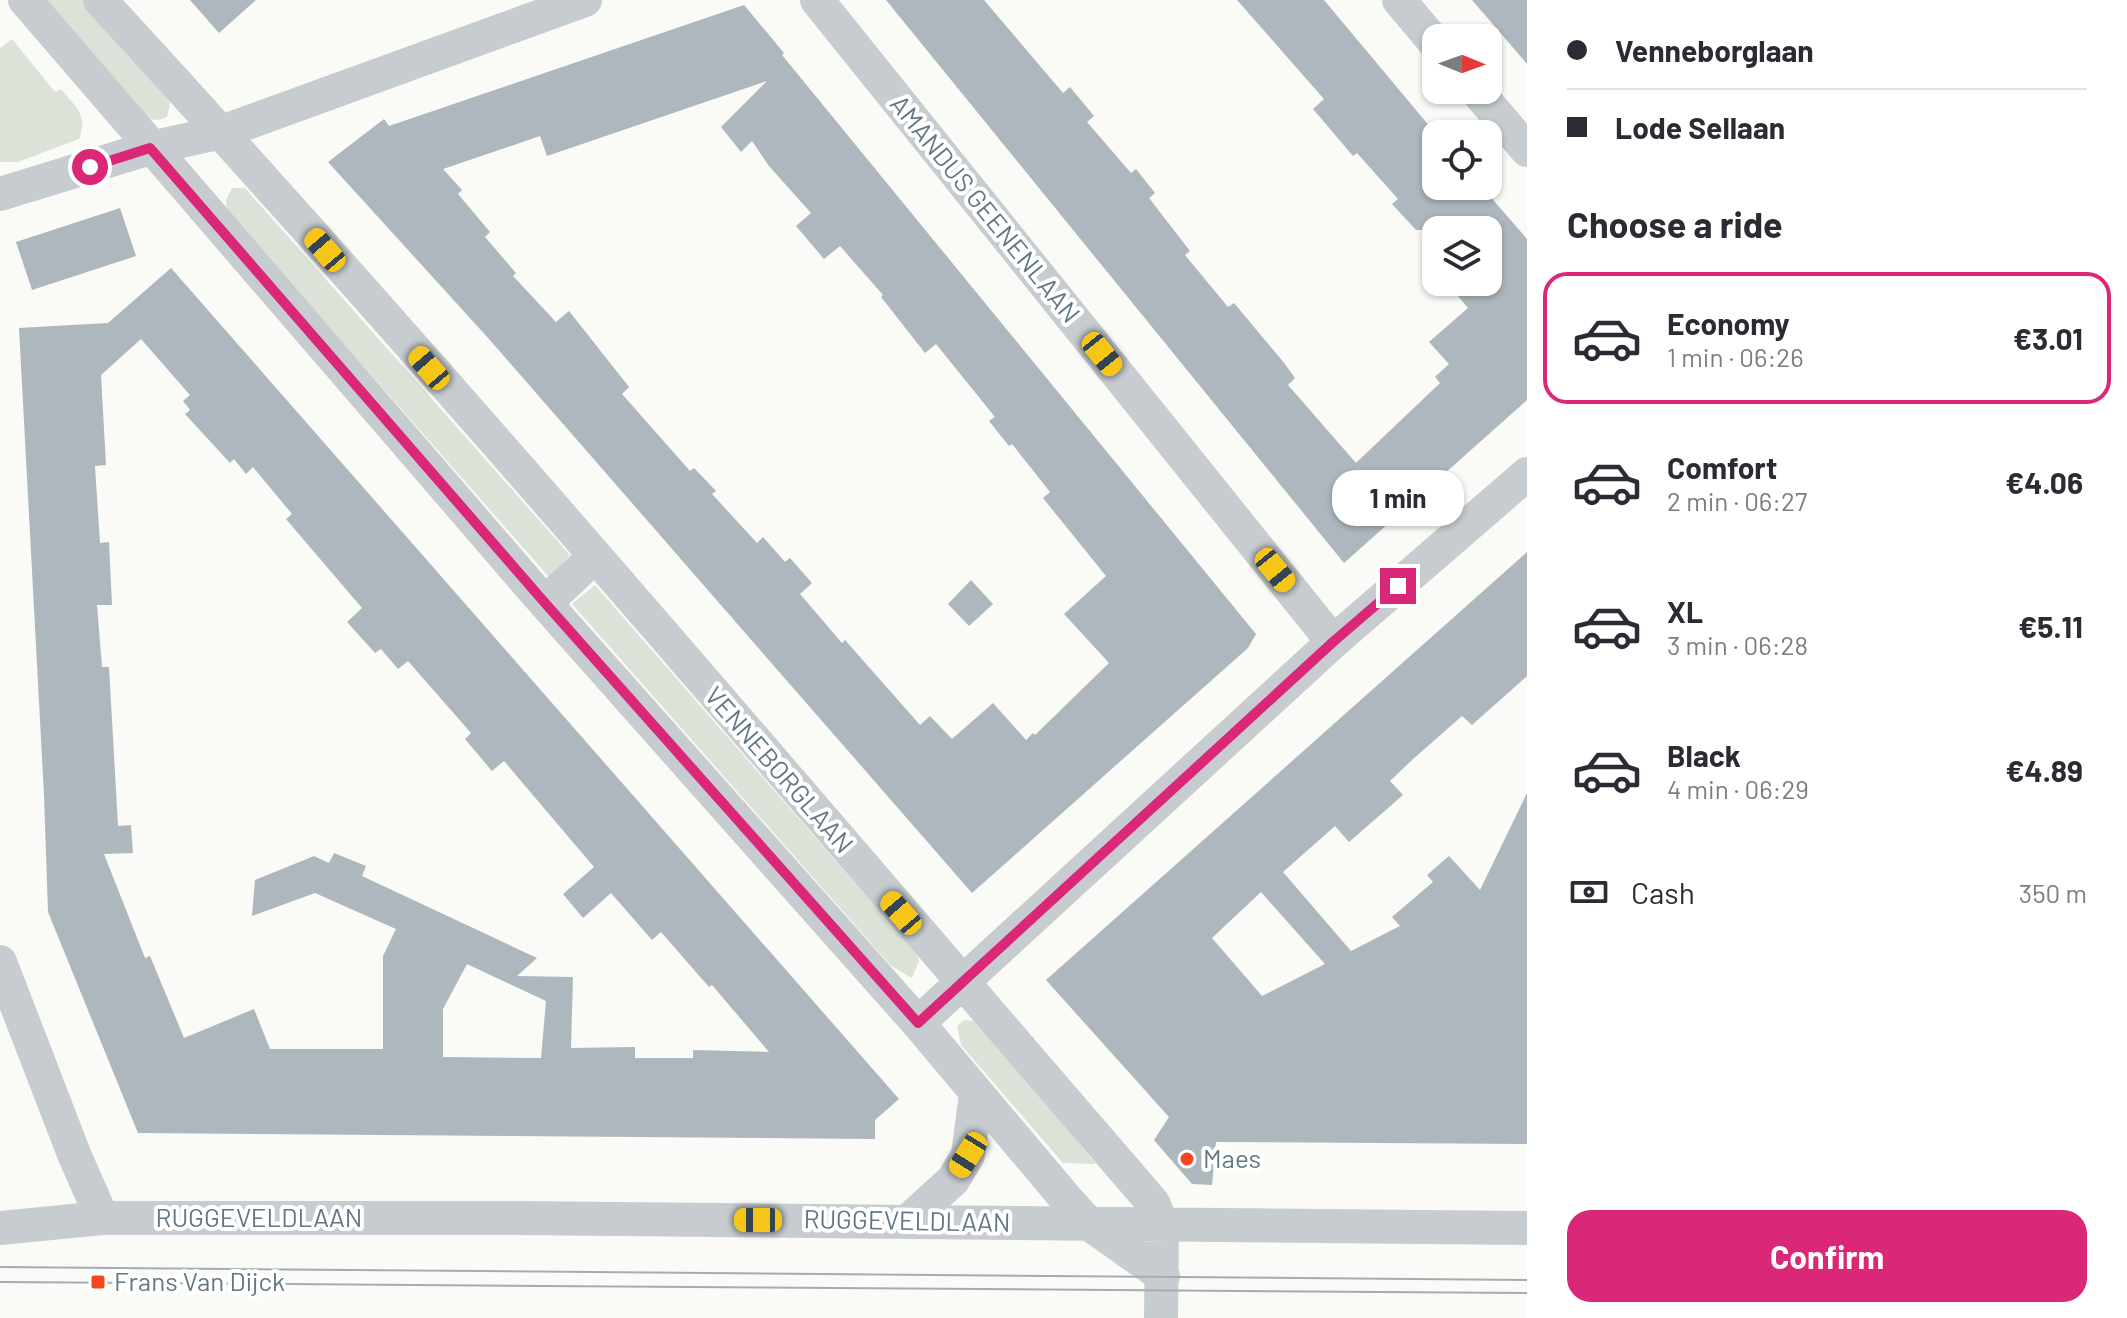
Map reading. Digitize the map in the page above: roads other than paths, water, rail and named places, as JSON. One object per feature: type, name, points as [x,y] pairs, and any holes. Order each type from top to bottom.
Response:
[{"type":"street","points":[[25,0],[545,603],[918,1023],[1088,1223],[1163,1276]]},
{"type":"street","name":"VENNEBORGLAAN","points":[[100,0],[222,132],[1153,1203],[1162,1225],[1161,1318]]},
{"type":"street","points":[[0,194],[150,148],[222,132],[585,0]]},
{"type":"street","name":"AMANDUS GEENENLAAN","points":[[817,0],[1333,642]]},
{"type":"street","points":[[1399,0],[1422,27]]},
{"type":"street","points":[[1488,104],[1527,150]]},
{"type":"street","points":[[918,1023],[1333,642],[1527,474]]},
{"type":"street","points":[[545,603],[594,557]]},
{"type":"street","points":[[0,962],[102,1218]]},
{"type":"street","points":[[908,1221],[953,1180],[968,1155],[976,1094]]},
{"type":"street","name":"RUGGEVELDLAAN","points":[[0,1228],[102,1218],[908,1221],[1527,1228]]},
{"type":"tram line","points":[[0,1267],[1527,1280]]},
{"type":"tram line","points":[[0,1282],[1527,1293]]},
{"type":"place","name":"Maes","points":[[1187,1159]]},
{"type":"place","name":"Frans Van Dijck","points":[[98,1282]]}]
